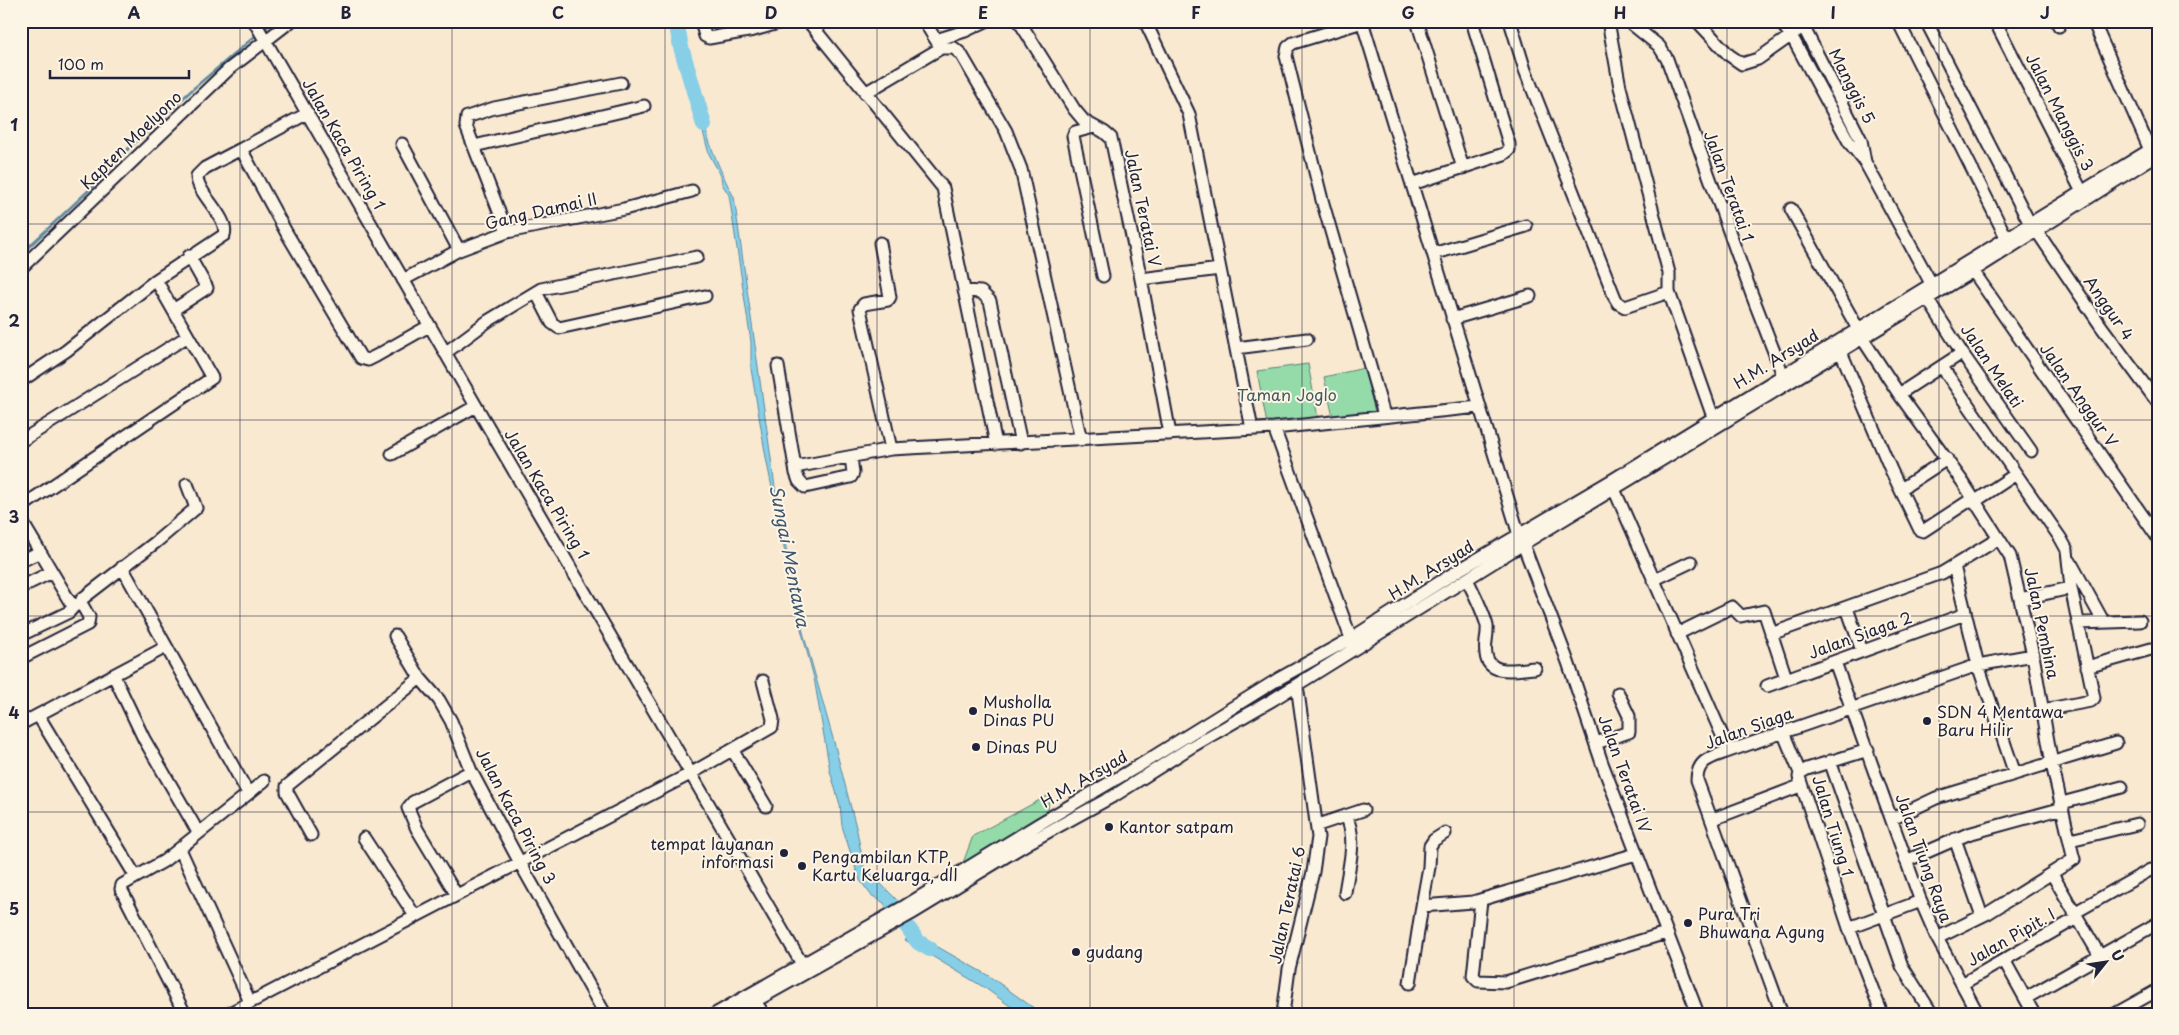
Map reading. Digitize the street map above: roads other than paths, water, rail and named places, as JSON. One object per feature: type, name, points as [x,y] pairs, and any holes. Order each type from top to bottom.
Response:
[{"type":"street","name":"Jalan Kaca Piring 1","points":[[254,21],[429,326],[802,964]]},
{"type":"street","name":"Kapten Moelyono","points":[[21,268],[229,69],[290,21]]},
{"type":"street","points":[[700,21],[705,36],[709,38],[754,30],[785,21]]},
{"type":"street","points":[[808,21],[942,188],[996,444]]},
{"type":"street","points":[[924,21],[939,44],[954,48],[961,54],[1006,131],[1018,160],[1052,300],[1081,440]]},
{"type":"street","points":[[865,94],[939,44],[986,21]]},
{"type":"street","name":"Jalan Teratai V","points":[[1019,21],[1074,109],[1084,121],[1104,132],[1110,138],[1141,279],[1170,434]]},
{"type":"street","points":[[1145,21],[1189,114],[1252,429]]},
{"type":"street","points":[[1417,21],[1463,168]]},
{"type":"street","points":[[1412,184],[1504,154],[1509,147],[1472,21]]},
{"type":"street","points":[[1510,21],[1528,79],[1615,298],[1618,303],[1625,306],[1669,292]]},
{"type":"street","points":[[1608,21],[1620,87],[1669,274],[1669,292],[1713,417]]},
{"type":"street","name":"Jalan Teratai 1","points":[[1628,21],[1658,46],[1667,59],[1745,276],[1783,375]]},
{"type":"street","name":"Manggis 5","points":[[1698,21],[1730,55],[1742,64],[1758,59],[1804,25],[1861,140],[1865,162]]},
{"type":"street","name":"Manggis 5","points":[[1779,21],[1791,35],[1849,142],[1865,162],[1932,285]]},
{"type":"street","points":[[1898,21],[2007,239]]},
{"type":"street","name":"Anggur 4","points":[[1926,21],[2033,227],[2101,326],[2158,403]]},
{"type":"street","name":"Jalan Manggis 3","points":[[1995,21],[2082,192]]},
{"type":"street","points":[[2093,21],[2155,150]]},
{"type":"street","points":[[1364,22],[1293,43],[1288,47],[1286,56],[1322,200],[1384,416]]},
{"type":"street","name":"Jalan Teratai IV","points":[[1364,22],[1452,319],[1521,540],[1568,662],[1636,854],[1698,1014]]},
{"type":"street","points":[[507,232],[474,146],[466,122],[467,118],[494,108],[621,83]]},
{"type":"street","points":[[474,146],[644,106]]},
{"type":"street","points":[[21,382],[66,351],[189,256],[220,238],[225,231],[225,226],[196,179],[197,176],[205,168],[308,113]]},
{"type":"street","points":[[1094,127],[1075,132],[1073,136],[1103,276]]},
{"type":"street","points":[[402,144],[459,250]]},
{"type":"street","points":[[241,149],[286,232],[361,358],[368,360],[429,326]]},
{"type":"street","name":"H.M. Arsyad","points":[[732,1014],[890,920],[1117,794],[1297,684],[1352,643],[1459,570],[1521,540],[1614,489],[1860,333],[1932,285],[2007,239],[2033,227],[2155,150]]},
{"type":"street","name":"H.M. Arsyad","points":[[908,910],[1023,834],[1140,765],[1280,678],[1352,643],[1467,579],[1521,540],[1614,479],[1783,375],[1819,358],[1840,352],[1860,333],[1927,298],[1973,271],[2082,192],[2155,150]]},
{"type":"street","name":"Gang Damai II","points":[[403,280],[459,250],[507,232],[624,209],[692,191]]},
{"type":"street","name":"Jalan Pembina","points":[[1791,209],[1860,333],[1899,394],[1947,459],[2010,556],[2033,655],[2052,764],[2074,859],[1982,916],[1937,938]]},
{"type":"street","points":[[1433,254],[1526,226]]},
{"type":"street","points":[[880,243],[890,298],[864,304],[860,309],[891,449]]},
{"type":"street","points":[[173,310],[206,288],[189,256]]},
{"type":"street","points":[[445,353],[488,321],[547,287],[697,257]]},
{"type":"street","points":[[1141,279],[1220,269]]},
{"type":"street","name":"Jalan Anggur V","points":[[1973,271],[2006,321],[2074,414],[2158,538]]},
{"type":"street","points":[[21,507],[212,378],[156,280]]},
{"type":"street","points":[[964,290],[981,292],[990,301],[1021,443]]},
{"type":"street","points":[[536,292],[552,323],[559,328],[705,296]]},
{"type":"street","points":[[1452,319],[1530,296]]},
{"type":"street","name":"Jalan Melati","points":[[1927,298],[1962,353],[2031,451]]},
{"type":"street","points":[[21,441],[188,336]]},
{"type":"street","points":[[1236,348],[1307,339]]},
{"type":"street","points":[[1840,352],[1921,531],[2016,474]]},
{"type":"street","points":[[1899,394],[1962,353]]},
{"type":"street","points":[[778,366],[799,481],[805,487],[851,477],[853,474],[851,457]]},
{"type":"street","points":[[1942,367],[2061,539],[2067,555],[2103,621]]},
{"type":"street","points":[[392,454],[476,406]]},
{"type":"street","points":[[795,467],[891,449],[1274,428],[1479,408]]},
{"type":"street","points":[[1274,428],[1352,643]]},
{"type":"street","points":[[1901,490],[1947,459]]},
{"type":"street","points":[[21,635],[69,612],[82,599],[156,542],[196,508],[187,484]]},
{"type":"street","points":[[1614,489],[1729,751]]},
{"type":"street","points":[[21,520],[70,602],[78,605],[89,618],[88,624],[21,658]]},
{"type":"street","points":[[1771,634],[1942,573],[1998,538]]},
{"type":"street","points":[[21,561],[40,552]]},
{"type":"street","points":[[2044,710],[2092,700],[2094,697],[2086,667],[2071,588],[2067,555]]},
{"type":"street","points":[[1653,580],[1691,562]]},
{"type":"street","points":[[1954,566],[1978,665],[2015,774]]},
{"type":"street","points":[[122,567],[248,793]]},
{"type":"street","points":[[21,587],[52,572]]},
{"type":"street","points":[[1467,579],[1485,621],[1488,637],[1486,655],[1490,665],[1500,670],[1536,668]]},
{"type":"street","points":[[2020,599],[2071,588]]},
{"type":"street","points":[[1677,634],[1733,607],[1741,616],[1764,611],[1786,678]]},
{"type":"street","points":[[1847,608],[1862,651]]},
{"type":"street","name":"Jalan Siaga 2","points":[[1766,686],[1965,614]]},
{"type":"street","points":[[2078,623],[2140,621]]},
{"type":"street","name":"Jalan Kaca Piring 3","points":[[395,636],[420,678],[439,700],[451,721],[472,771],[519,861],[605,1014]]},
{"type":"street","points":[[21,724],[166,647]]},
{"type":"street","points":[[2086,667],[2151,649]]},
{"type":"street","name":"Jalan Siaga","points":[[1782,1014],[1697,780],[1697,770],[1709,759],[1729,751],[1978,665],[2033,655]]},
{"type":"street","name":"Jalan Tiung Raya","points":[[1835,662],[1921,901],[1937,938],[1978,1014]]},
{"type":"street","points":[[114,676],[144,739],[198,832]]},
{"type":"street","points":[[311,835],[287,792],[287,786],[420,678]]},
{"type":"street","points":[[228,1014],[519,861],[690,774],[772,727],[773,723],[763,681]]},
{"type":"street","name":"Jalan Teratai 6","points":[[1284,1014],[1289,969],[1313,872],[1318,837],[1318,825],[1297,684]]},
{"type":"street","points":[[1596,743],[1629,732],[1629,716],[1618,693]]},
{"type":"street","points":[[38,715],[136,877]]},
{"type":"street","points":[[1783,732],[1800,773]]},
{"type":"street","points":[[1892,819],[1926,802],[2116,743]]},
{"type":"street","name":"Jalan Tiung 1","points":[[1868,750],[1830,761],[1800,773],[1800,786],[1849,928],[1882,1014]]},
{"type":"street","points":[[733,751],[766,806]]},
{"type":"street","points":[[1830,761],[1902,966],[1932,1014]]},
{"type":"street","points":[[456,894],[417,829],[408,808],[413,802],[472,771]]},
{"type":"street","points":[[185,1014],[120,889],[122,885],[159,865],[264,781]]},
{"type":"street","points":[[1712,819],[1800,786]]},
{"type":"street","points":[[1906,860],[1980,830],[2122,787]]},
{"type":"street","points":[[1318,825],[1363,810]]},
{"type":"street","points":[[1345,893],[1352,849],[1350,824],[1346,816]]},
{"type":"street","points":[[2070,840],[2137,824]]},
{"type":"street","points":[[1410,983],[1429,867],[1430,846],[1434,840],[1446,833]]},
{"type":"street","points":[[364,838],[414,916]]},
{"type":"street","points":[[1955,839],[1982,916]]},
{"type":"street","points":[[180,849],[250,1002]]},
{"type":"street","points":[[1422,906],[1481,900],[1636,854]]},
{"type":"street","name":"Jalan Pipit. I","points":[[1962,984],[2150,870]]},
{"type":"street","points":[[2052,874],[2100,956]]},
{"type":"street","points":[[1481,900],[1473,976],[1478,981],[1506,982],[1666,933]]},
{"type":"street","points":[[1849,928],[1921,901]]},
{"type":"street","name":"H.M. Arsyad","points":[[715,1014],[802,964],[890,920]]},
{"type":"street","points":[[2026,998],[2158,922]]},
{"type":"street","points":[[2004,960],[2034,1014]]},
{"type":"street","points":[[2115,1014],[2158,990]]},
{"type":"street","points":[[755,1000],[763,1014]]},
{"type":"water","name":"Sungai Mentawa","points":[[676,21],[680,21],[694,89],[714,155],[734,197],[778,508],[803,632],[834,742],[857,831],[864,867],[901,904],[888,911],[884,903],[871,895],[859,879],[842,826],[840,805],[830,771],[814,678],[793,599],[766,458],[751,369],[751,342],[729,195],[709,154],[682,54],[677,48]]},
{"type":"water","points":[[915,934],[989,976],[1042,1014],[1021,1014],[985,988],[905,940]]},
{"type":"waterway","points":[[266,28],[275,21]]},
{"type":"waterway","name":"Sungai Mentawa","points":[[676,21],[681,47],[704,125]]},
{"type":"waterway","points":[[21,254],[106,174],[114,162],[194,88],[254,37]]},
{"type":"waterway","name":"Sungai Mentawa","points":[[893,906],[918,942],[930,949]]},
{"type":"place","name":"Musholla Dinas PU","points":[[973,711]]},
{"type":"place","name":"SDN 4 Mentawa Baru Hilir","points":[[1927,721]]},
{"type":"place","name":"Dinas PU","points":[[976,747]]},
{"type":"place","name":"Kantor satpam","points":[[1109,827]]},
{"type":"place","name":"tempat layanan informasi","points":[[784,853]]},
{"type":"place","name":"Pengambilan KTP, Kartu Keluarga, dll","points":[[802,866]]},
{"type":"place","name":"Pura Tri Bhuwana Agung","points":[[1688,923]]},
{"type":"place","name":"gudang","points":[[1076,952]]},
{"type":"park label","name":"Taman Joglo","points":[[1287,395]]}]
